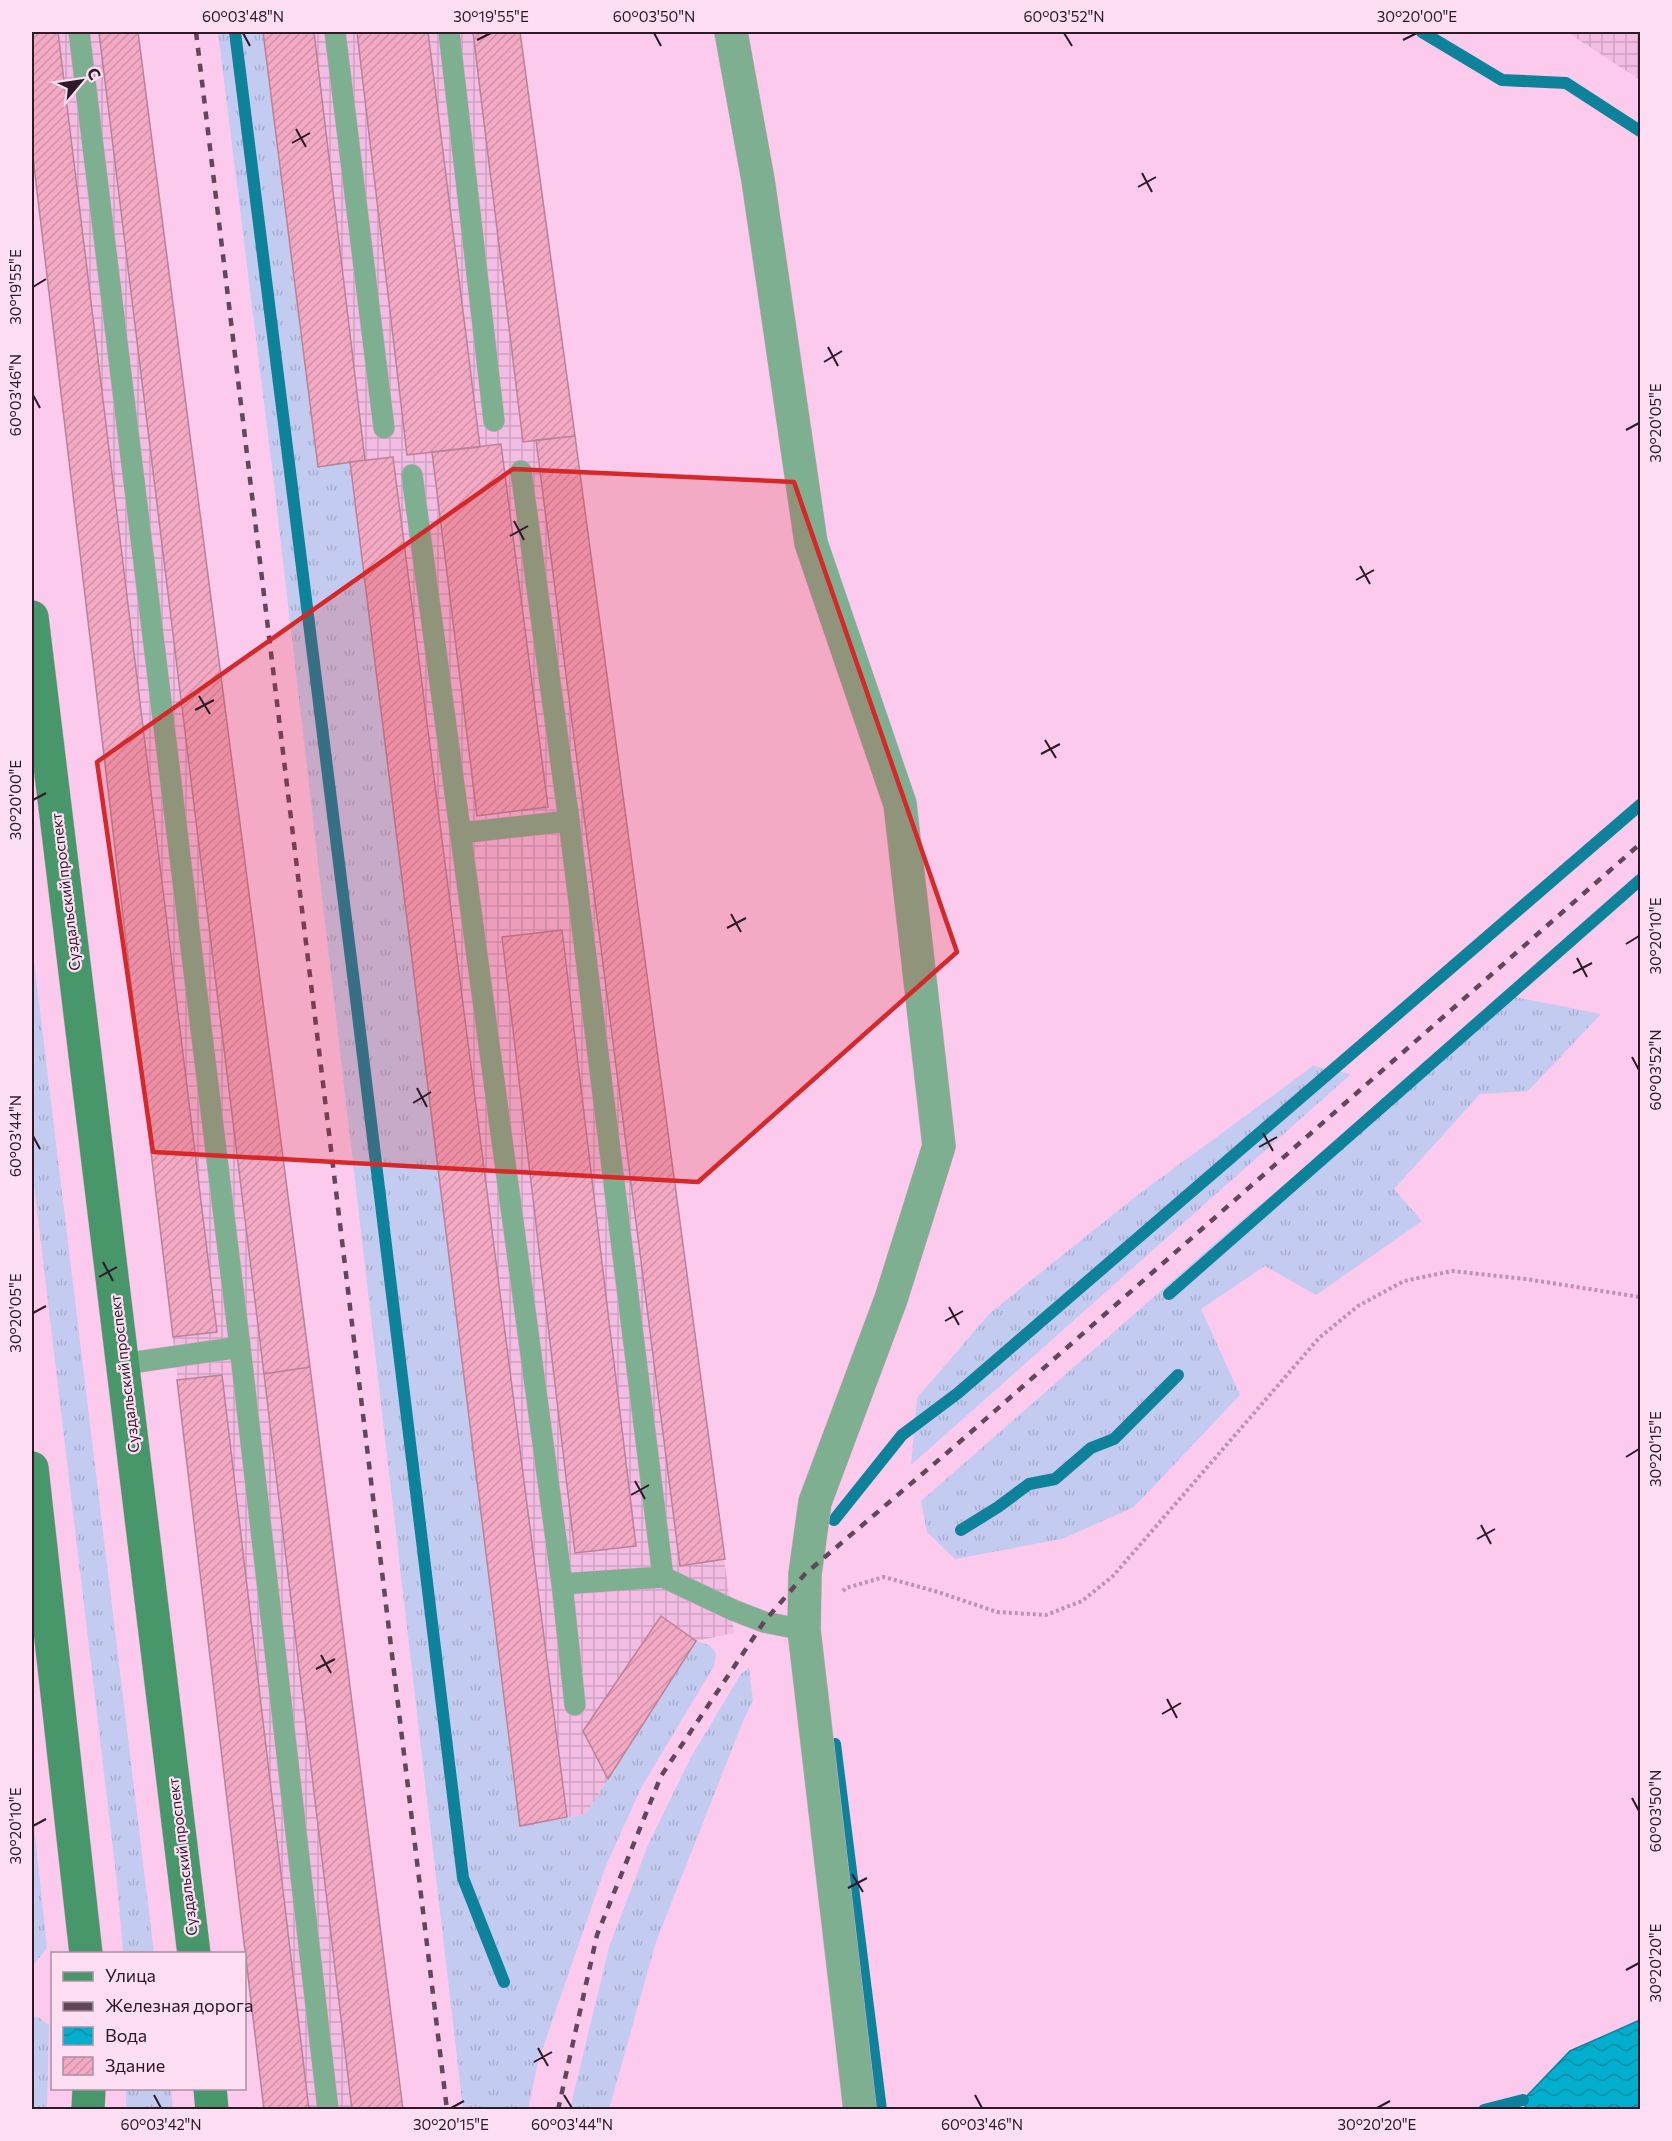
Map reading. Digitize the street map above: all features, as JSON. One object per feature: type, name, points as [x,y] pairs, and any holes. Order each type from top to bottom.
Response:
[{"type":"main road","name":"Суздальский проспект","points":[[32,617],[194,1952]]},
{"type":"main road","points":[[32,1468],[86,1952]]},
{"type":"main road","points":[[88,2109],[89,2090]]},
{"type":"main road","points":[[210,2090],[212,2109]]},
{"type":"street","points":[[731,32],[758,180],[811,543],[900,804],[939,1146],[891,1299],[815,1502],[805,1574],[804,1630],[860,2109]]},
{"type":"lane","points":[[79,32],[240,1347],[328,2109]]},
{"type":"lane","points":[[335,32],[384,428]]},
{"type":"lane","points":[[449,32],[494,421]]},
{"type":"lane","points":[[521,471],[569,821],[663,1577]]},
{"type":"lane","points":[[412,475],[562,1584],[575,1705]]},
{"type":"lane","points":[[460,833],[569,821]]},
{"type":"lane","points":[[123,1364],[240,1347]]},
{"type":"lane","points":[[562,1584],[663,1577],[764,1622],[804,1630]]},
{"type":"path","points":[[804,1630],[846,1588],[884,1577],[998,1612],[1046,1615],[1082,1601],[1113,1576],[1319,1338],[1358,1306],[1404,1281],[1452,1271],[1526,1279],[1641,1297]]},
{"type":"highlighted area","points":[[513,469],[794,482],[957,952],[698,1182],[153,1152],[97,762]]},
{"type":"shaded area","points":[[32,32],[138,32],[403,2109],[264,2109],[32,149]]},
{"type":"shaded area","points":[[263,32],[520,32],[734,1633],[696,1641],[586,1814],[520,1826],[350,462],[318,467]]},
{"type":"shaded area","points":[[1567,32],[1640,32],[1640,80]]},
{"type":"green space","points":[[218,32],[263,32],[318,466],[350,462],[520,1826],[586,1814],[696,1641],[709,1645],[716,1653],[714,1666],[641,1788],[605,1868],[538,2062],[528,2109],[463,2109],[273,475]]},
{"type":"green space","points":[[32,945],[154,1952],[123,1952],[117,1882],[32,1168]]},
{"type":"green space","points":[[1510,996],[1601,1014],[1528,1091],[1480,1094],[1394,1189],[1422,1221],[1316,1295],[1265,1266],[1201,1309],[1240,1395],[1134,1507],[1062,1539],[955,1559],[927,1532],[921,1501],[1237,1224]]},
{"type":"green space","points":[[1313,1066],[1351,1074],[911,1465],[917,1398],[990,1313],[1139,1194]]},
{"type":"green space","points":[[749,1668],[753,1701],[743,1721],[656,1942],[609,2109],[570,2109],[609,1947],[648,1845],[691,1757],[741,1674]]},
{"type":"green space","points":[[32,1807],[47,1948],[32,1967]]},
{"type":"green space","points":[[32,2017],[38,2017],[49,2025],[47,2109],[32,2109]]},
{"type":"green space","points":[[126,2090],[171,2090],[173,2109],[126,2109]]},
{"type":"water","points":[[1640,2020],[1640,2109],[1526,2109],[1523,2100],[1570,2051]]},
{"type":"building","points":[[32,32],[58,32],[217,1332],[173,1337],[32,149]]},
{"type":"building","points":[[99,32],[138,32],[310,1367],[264,1374]]},
{"type":"building","points":[[263,32],[314,32],[365,460],[318,467]]},
{"type":"building","points":[[357,32],[428,32],[480,447],[407,455]]},
{"type":"building","points":[[473,32],[520,32],[575,436],[523,442]]},
{"type":"building","points":[[575,436],[725,1559],[680,1566],[536,440]]},
{"type":"building","points":[[501,444],[548,807],[477,816],[432,452]]},
{"type":"building","points":[[393,457],[567,1817],[520,1826],[350,462]]},
{"type":"building","points":[[562,930],[636,1546],[575,1553],[502,937]]},
{"type":"building","points":[[310,1367],[403,2110],[352,2110],[264,1374]]},
{"type":"building","points":[[222,1375],[309,2110],[264,2110],[177,1380]]},
{"type":"building","points":[[661,1616],[696,1641],[608,1779],[583,1731]]},
{"type":"waterway","points":[[235,32],[463,1878],[504,1982]]},
{"type":"waterway","points":[[1422,32],[1502,80],[1566,83],[1640,131]]},
{"type":"waterway","points":[[834,1520],[902,1435],[958,1393],[1640,805]]},
{"type":"waterway","points":[[1169,1294],[1640,880]]},
{"type":"waterway","points":[[961,1530],[1029,1484],[1055,1479],[1091,1448],[1114,1439],[1178,1375]]},
{"type":"waterway","points":[[835,1744],[881,2110]]},
{"type":"waterway","points":[[1484,2110],[1523,2100]]},
{"type":"railway","points":[[196,32],[447,2110]]},
{"type":"railway","points":[[558,2110],[597,1935],[661,1776],[764,1622],[805,1574],[955,1446],[1640,844]]}]
